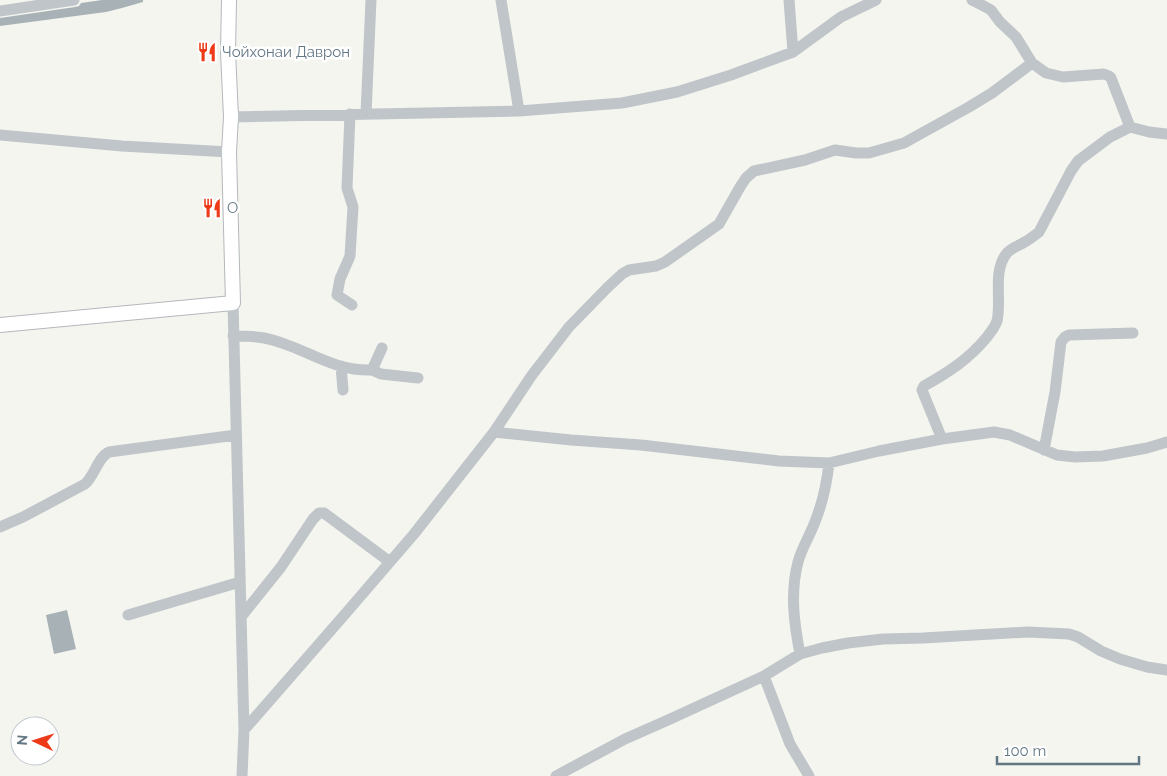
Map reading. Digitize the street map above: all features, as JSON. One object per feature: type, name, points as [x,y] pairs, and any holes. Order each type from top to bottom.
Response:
[{"type":"main road","points":[[0,324],[233,303],[229,152],[231,117],[228,52],[229,0]]},
{"type":"street","points":[[0,11],[74,0]]},
{"type":"street","points":[[366,114],[371,0]]},
{"type":"street","points":[[501,0],[519,111]]},
{"type":"street","points":[[789,0],[793,52]]},
{"type":"street","points":[[231,117],[519,111],[622,103],[677,92],[793,52],[841,17],[876,0]]},
{"type":"street","points":[[972,0],[990,10],[1016,37],[1032,63],[1046,73],[1063,77],[1104,74],[1109,76],[1130,128]]},
{"type":"street","points":[[244,730],[414,534],[494,432],[532,375],[569,327],[622,274],[630,270],[656,266],[665,262],[719,224],[746,178],[754,172],[805,160],[835,150],[869,153],[904,143],[992,93],[1032,63]]},
{"type":"street","points":[[350,114],[348,188],[353,207],[350,256],[340,279],[337,295],[352,305]]},
{"type":"street","points":[[942,439],[922,390],[924,386],[964,361],[993,329],[997,322],[998,282],[1007,253],[1039,232],[1078,161],[1110,137],[1130,128],[1167,134]]},
{"type":"street","points":[[0,135],[122,146],[229,152]]},
{"type":"street","points":[[233,303],[244,730],[242,776]]},
{"type":"street","points":[[1044,450],[1055,392],[1061,342],[1069,335],[1133,333]]},
{"type":"street","points":[[233,336],[256,336],[275,341],[341,366],[360,370],[372,370],[381,374],[418,378]]},
{"type":"street","points":[[372,370],[382,348]]},
{"type":"street","points":[[341,366],[342,390]]},
{"type":"street","points":[[494,432],[641,445],[778,461],[829,463],[942,439],[994,432],[1010,435],[1057,455],[1103,456],[1147,448],[1167,442]]},
{"type":"street","points":[[0,527],[23,517],[90,480],[102,458],[109,452],[236,435]]},
{"type":"street","points":[[800,654],[794,625],[794,581],[798,561],[822,504],[829,463]]},
{"type":"street","points":[[241,618],[281,567],[319,512],[324,513],[390,562]]},
{"type":"street","points":[[128,615],[240,582]]},
{"type":"street","points":[[556,776],[625,739],[764,676],[800,654],[848,643],[883,639],[1028,632],[1069,634],[1120,659],[1147,668],[1167,670]]},
{"type":"street","points":[[764,676],[790,744],[808,776]]},
{"type":"building","points":[[102,0],[143,0],[143,2],[106,12],[0,26],[0,18],[75,7],[81,3]]},
{"type":"building","points":[[67,610],[76,649],[54,654],[46,615]]},
{"type":"place","name":"Чойхонаи Даврон","points":[[207,52]]},
{"type":"place","name":"O","points":[[212,208]]}]
